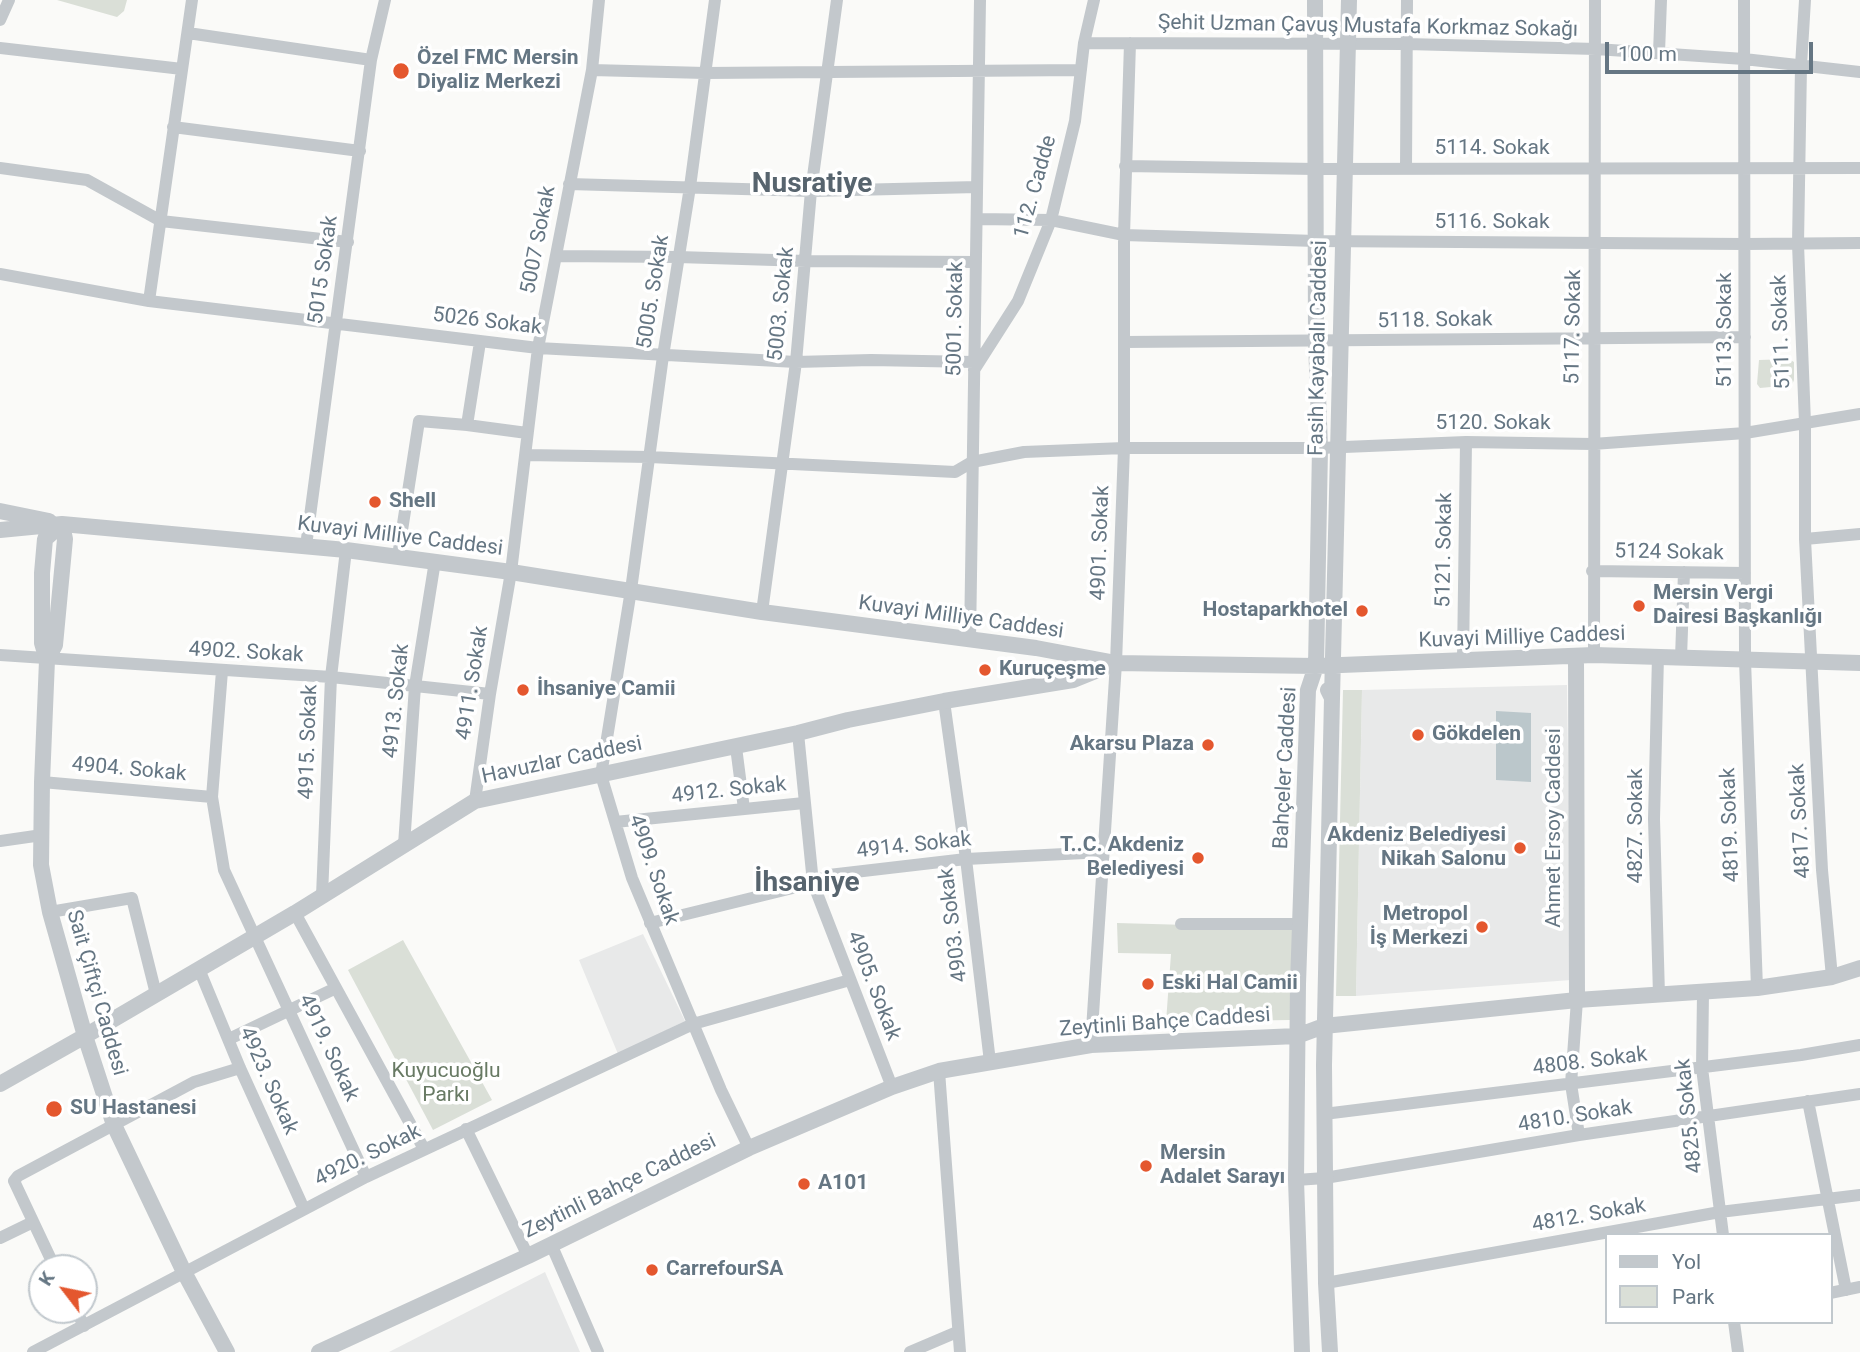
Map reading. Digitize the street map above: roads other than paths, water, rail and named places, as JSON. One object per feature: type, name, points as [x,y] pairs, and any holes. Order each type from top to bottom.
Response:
[{"type":"street","points":[[0,20],[9,0]]},
{"type":"street","points":[[149,301],[192,0]]},
{"type":"street","name":"5015 Sokak","points":[[306,545],[371,60],[386,0]]},
{"type":"street","name":"5007 Sokak","points":[[511,572],[538,348],[592,70],[599,0]]},
{"type":"street","name":"5005. Sokak","points":[[631,590],[663,356],[691,187],[715,0]]},
{"type":"street","name":"5003. Sokak","points":[[762,611],[796,362],[811,191],[837,0]]},
{"type":"street","name":"5001. Sokak","points":[[970,640],[980,0]]},
{"type":"street","name":"112. Cadde","points":[[974,366],[1018,301],[1051,220],[1074,121],[1084,43],[1094,0]]},
{"type":"street","name":"Fasih Kayabalı Caddesi","points":[[1315,0],[1316,342],[1320,448],[1316,667]]},
{"type":"street","name":"Fasih Kayabalı Caddesi","points":[[1332,698],[1349,0]]},
{"type":"street","points":[[1406,169],[1408,0]]},
{"type":"street","name":"5117. Sokak","points":[[1594,655],[1592,571],[1597,49],[1595,0]]},
{"type":"street","points":[[1659,53],[1661,0]]},
{"type":"street","name":"5113. Sokak","points":[[1744,0],[1745,660]]},
{"type":"street","name":"5111. Sokak","points":[[1805,0],[1801,66],[1798,244],[1805,423],[1805,539],[1811,663]]},
{"type":"street","points":[[188,33],[371,60]]},
{"type":"street","name":"Şehit Uzman Çavuş Mustafa Korkmaz Sokağı","points":[[1084,43],[1407,44],[1597,49],[1744,59],[1860,72]]},
{"type":"street","name":"4901. Sokak","points":[[1091,1045],[1116,663],[1124,448],[1125,166],[1130,43]]},
{"type":"street","points":[[0,48],[182,69]]},
{"type":"street","points":[[592,70],[705,73],[1081,70]]},
{"type":"street","points":[[173,127],[360,151]]},
{"type":"street","name":"5114. Sokak","points":[[1125,166],[1316,169],[1860,167]]},
{"type":"street","points":[[0,168],[87,180],[160,221],[348,243]]},
{"type":"street","points":[[569,184],[811,191],[977,187]]},
{"type":"street","name":"5116. Sokak","points":[[977,219],[1051,220],[1124,235],[1316,241],[1860,243]]},
{"type":"street","points":[[557,256],[976,262]]},
{"type":"street","name":"5026 Sokak","points":[[0,275],[149,301],[538,348],[796,362],[871,360],[974,366]]},
{"type":"street","name":"5118. Sokak","points":[[1125,342],[1745,337]]},
{"type":"street","points":[[467,425],[480,342]]},
{"type":"street","name":"5120. Sokak","points":[[525,455],[650,457],[955,472],[972,462],[1024,453],[1124,448],[1320,448],[1466,442],[1593,444],[1745,433],[1860,414]]},
{"type":"street","points":[[398,556],[419,421],[527,433]]},
{"type":"street","name":"5121. Sokak","points":[[1462,659],[1466,442]]},
{"type":"street","name":"Kuvayi Milliye Caddesi","points":[[0,511],[62,524],[306,545],[435,561],[762,611],[1036,648],[1116,663],[1316,667],[1594,655],[1860,663]]},
{"type":"street","name":"Kuvayi Milliye Caddesi","points":[[0,530],[62,524]]},
{"type":"street","name":"Sait Çiftçi Caddesi","points":[[62,524],[44,539],[41,573],[42,643],[47,660],[41,864],[50,912],[85,1037],[114,1125],[184,1272],[227,1352]]},
{"type":"street","points":[[1805,539],[1860,534]]},
{"type":"street","name":"4915. Sokak","points":[[322,896],[331,677],[346,550]]},
{"type":"street","name":"4913. Sokak","points":[[404,845],[415,686],[435,561]]},
{"type":"street","name":"5124 Sokak","points":[[1592,571],[1745,573]]},
{"type":"street","name":"4911. Sokak","points":[[475,801],[511,572]]},
{"type":"street","points":[[1682,658],[1684,572]]},
{"type":"street","name":"4909. Sokak","points":[[631,590],[601,775],[632,878],[721,1090],[749,1147]]},
{"type":"street","name":"4902. Sokak","points":[[0,655],[331,677],[490,694]]},
{"type":"street","name":"Ahmet Ersoy Caddesi","points":[[1576,656],[1577,1000]]},
{"type":"street","name":"4827. Sokak","points":[[1658,656],[1654,819],[1660,995]]},
{"type":"street","name":"4819. Sokak","points":[[1745,660],[1757,988]]},
{"type":"street","name":"Havuzlar Caddesi","points":[[0,1084],[295,913],[475,801],[944,701],[1073,680],[1116,663]]},
{"type":"street","name":"4817. Sokak","points":[[1811,663],[1822,870],[1832,977]]},
{"type":"street","name":"Bahçeler Caddesi","points":[[1316,667],[1332,698],[1324,1026],[1326,1283],[1330,1352]]},
{"type":"street","name":"Bahçeler Caddesi","points":[[1302,1352],[1296,1180],[1297,1036],[1308,690],[1316,667]]},
{"type":"street","name":"4919. Sokak","points":[[222,671],[212,796],[224,870],[366,1177]]},
{"type":"street","name":"4903. Sokak","points":[[944,701],[990,1062]]},
{"type":"street","name":"4905. Sokak","points":[[798,733],[813,883],[892,1087]]},
{"type":"street","points":[[736,747],[744,809]]},
{"type":"street","name":"4904. Sokak","points":[[42,782],[212,796]]},
{"type":"street","name":"4912. Sokak","points":[[615,822],[804,803]]},
{"type":"street","points":[[0,841],[42,835]]},
{"type":"street","name":"4914. Sokak","points":[[650,923],[813,883],[829,875],[966,859],[1104,852]]},
{"type":"street","points":[[50,912],[132,898],[156,994]]},
{"type":"street","points":[[295,913],[424,1149]]},
{"type":"street","points":[[1181,924],[1300,924]]},
{"type":"street","name":"Zeytinli Bahçe Caddesi","points":[[319,1352],[528,1256],[749,1147],[892,1087],[939,1071],[1091,1045],[1297,1036],[1324,1026],[1577,1000],[1757,988],[1832,977],[1860,968]]},
{"type":"street","name":"4923. Sokak","points":[[199,969],[240,1068],[304,1209]]},
{"type":"street","name":"4920. Sokak","points":[[33,1352],[366,1177],[693,1024],[850,980]]},
{"type":"street","points":[[229,1040],[336,988]]},
{"type":"street","name":"4825. Sokak","points":[[1703,993],[1702,1068],[1723,1233]]},
{"type":"street","points":[[1577,1000],[1571,1084],[1579,1135]]},
{"type":"street","name":"4808. Sokak","points":[[1324,1114],[1702,1068],[1860,1045]]},
{"type":"street","points":[[48,1254],[14,1181],[18,1176],[194,1082],[240,1068]]},
{"type":"street","points":[[939,1071],[960,1352]]},
{"type":"street","name":"4810. Sokak","points":[[1296,1180],[1325,1178],[1579,1135],[1860,1094]]},
{"type":"street","points":[[1808,1101],[1846,1290]]},
{"type":"street","points":[[466,1129],[528,1256]]},
{"type":"street","name":"4812. Sokak","points":[[1326,1283],[1720,1212],[1860,1195]]},
{"type":"street","points":[[0,1238],[33,1222]]},
{"type":"street","points":[[551,1244],[598,1352]]},
{"type":"street","points":[[1832,1293],[1860,1287]]},
{"type":"street","points":[[1734,1324],[1738,1352]]},
{"type":"street","points":[[910,1352],[957,1332]]},
{"type":"place","name":"Özel FMC Mersin Diyaliz Merkezi","points":[[401,71]]},
{"type":"place","name":"Shell","points":[[375,502]]},
{"type":"place","name":"Mersin Vergi Dairesi Başkanlığı","points":[[1639,606]]},
{"type":"place","name":"Hostaparkhotel","points":[[1362,611]]},
{"type":"place","name":"Kuruçeşme","points":[[985,670]]},
{"type":"place","name":"İhsaniye Camii","points":[[523,690]]},
{"type":"place","name":"Gökdelen","points":[[1418,735]]},
{"type":"place","name":"Akarsu Plaza","points":[[1208,745]]},
{"type":"place","name":"Akdeniz Belediyesi Nikah Salonu","points":[[1520,848]]},
{"type":"place","name":"T..C. Akdeniz Belediyesi","points":[[1198,858]]},
{"type":"place","name":"Metropol İş Merkezi","points":[[1482,927]]},
{"type":"place","name":"Eski Hal Camii","points":[[1148,984]]},
{"type":"place","name":"SU Hastanesi","points":[[54,1109]]},
{"type":"place","name":"Mersin Adalet Sarayı","points":[[1146,1166]]},
{"type":"place","name":"A101","points":[[804,1184]]},
{"type":"place","name":"CarrefourSA","points":[[652,1270]]},
{"type":"district","name":"Nusratiye","points":[[812,185]]},
{"type":"district","name":"İhsaniye","points":[[807,884]]},
{"type":"park label","name":"Kuyucuoğlu Parkı","points":[[446,1084]]}]
